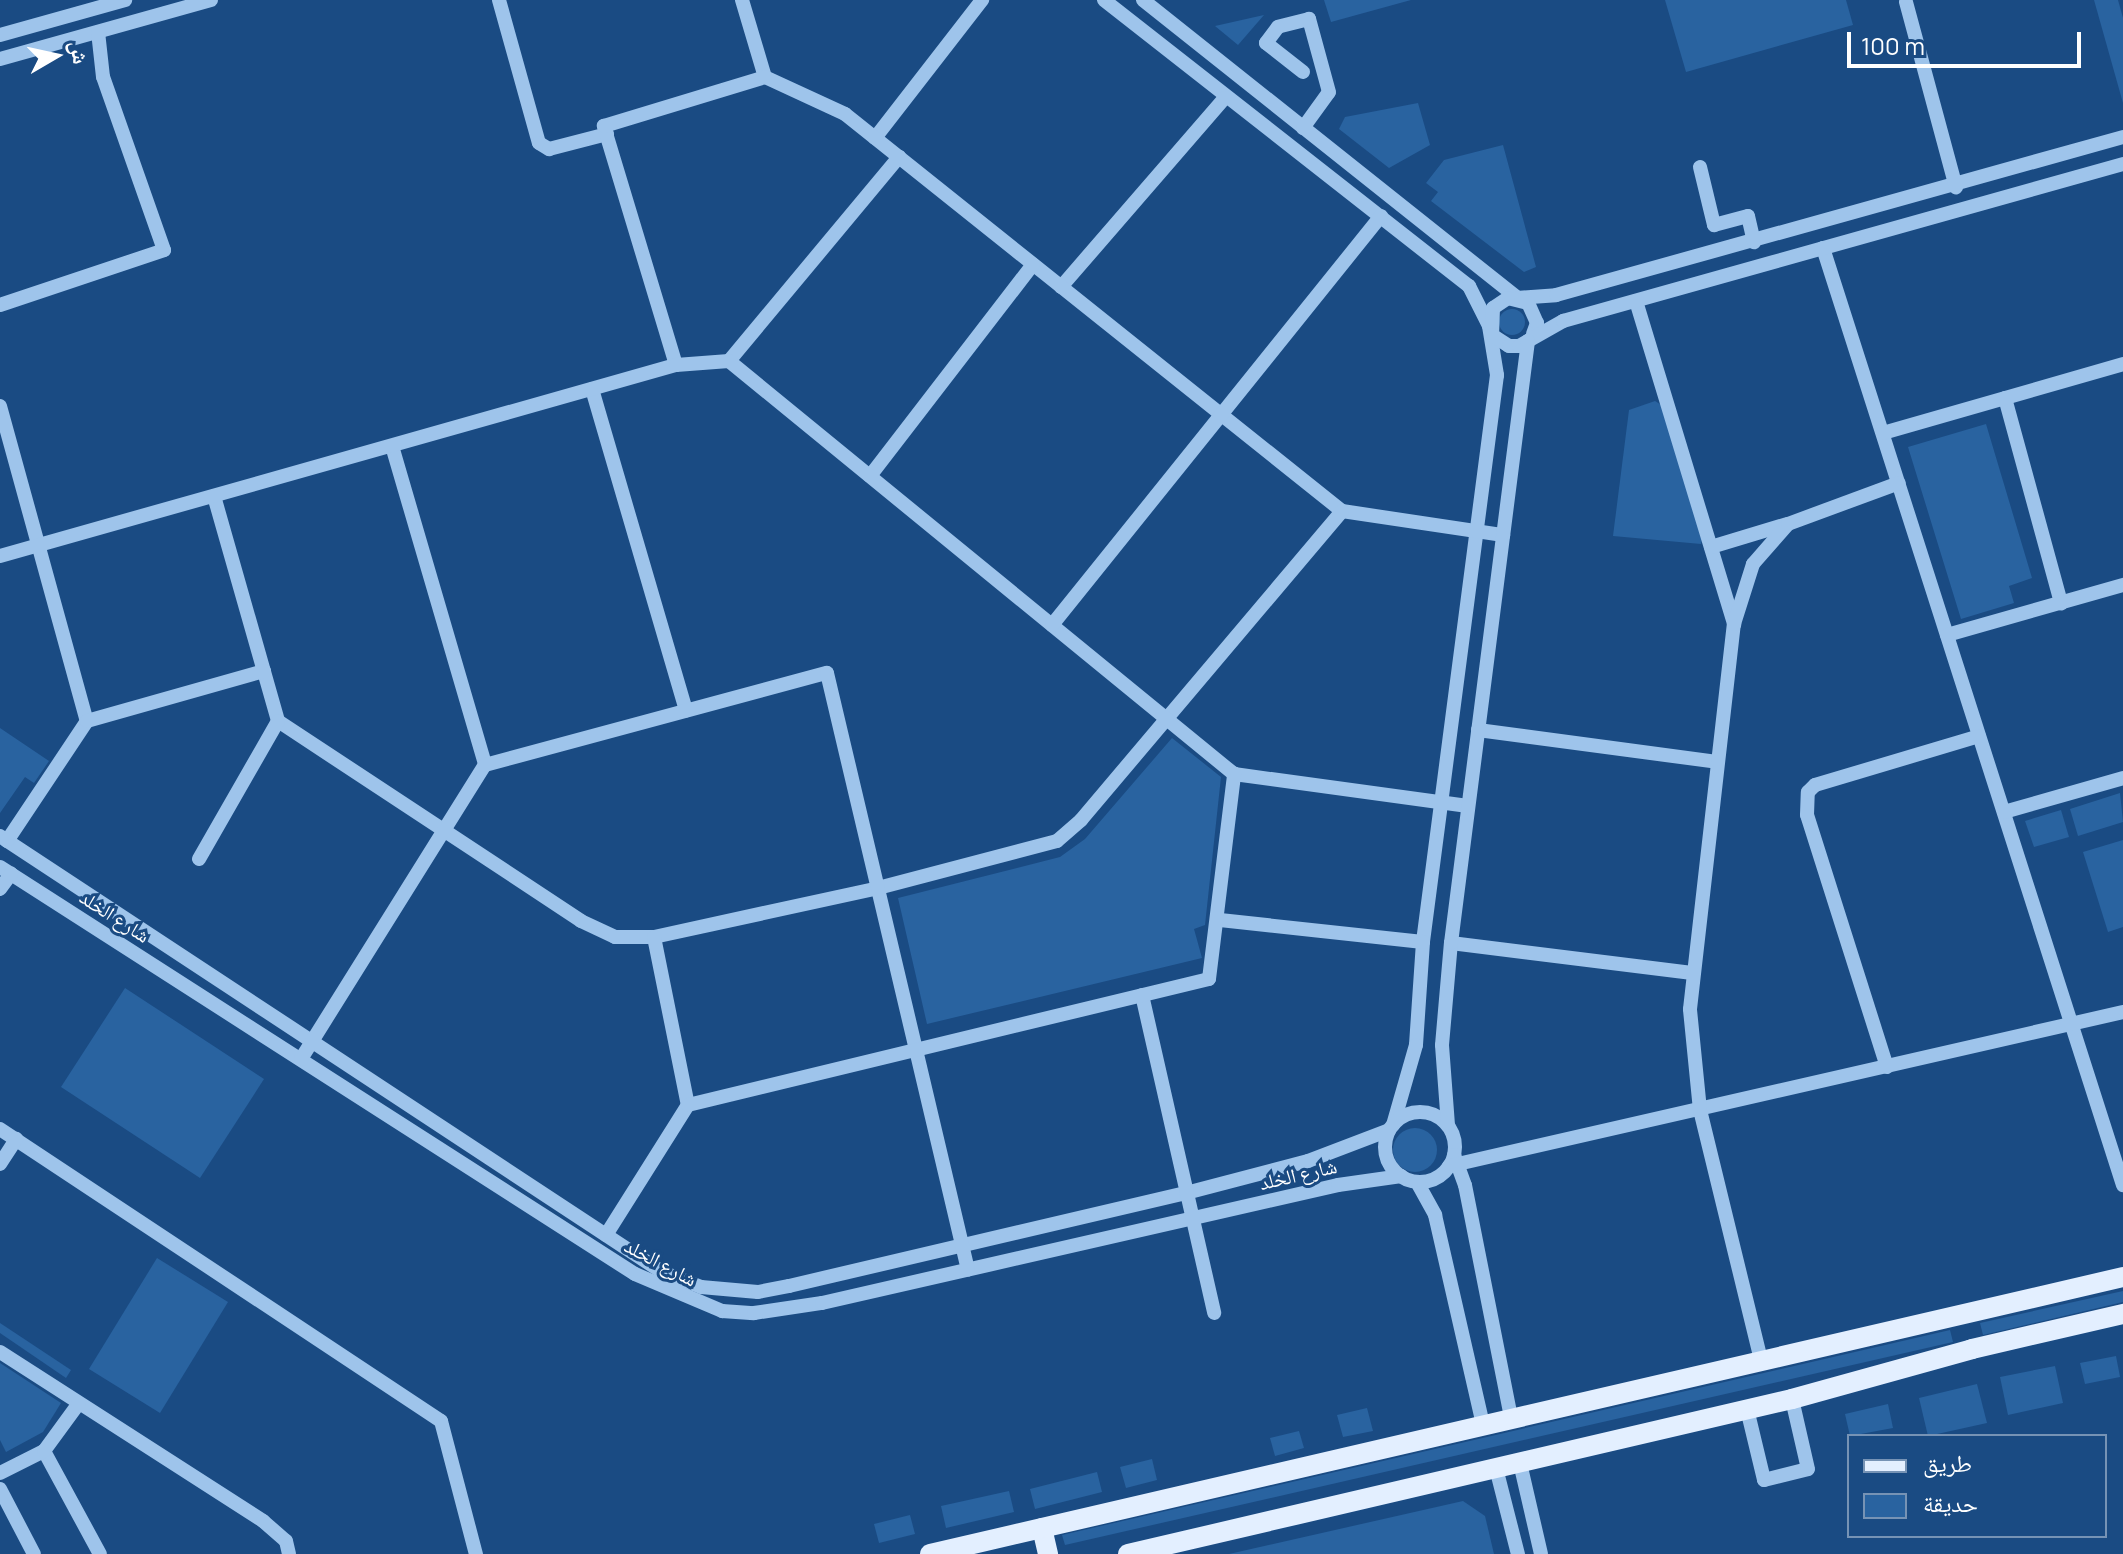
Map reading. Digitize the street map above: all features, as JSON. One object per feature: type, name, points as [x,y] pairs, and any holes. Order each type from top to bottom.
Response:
[{"type":"main road","points":[[930,1554],[2123,1277]]},
{"type":"main road","points":[[1963,1314],[1972,1349]]},
{"type":"main road","points":[[1128,1554],[1792,1399],[1972,1349],[2123,1314]]},
{"type":"main road","points":[[1042,1528],[1048,1554]]},
{"type":"street","points":[[0,35],[125,0]]},
{"type":"street","points":[[0,59],[211,0]]},
{"type":"street","points":[[499,0],[539,143],[549,149],[607,134]]},
{"type":"street","points":[[742,0],[765,77]]},
{"type":"street","points":[[875,138],[982,0]]},
{"type":"street","points":[[1104,0],[1225,98],[1469,286],[1500,343],[1509,346],[1636,301],[2123,164]]},
{"type":"street","points":[[1143,0],[1534,312],[1468,806],[1442,1045],[1454,1162],[1511,1418]]},
{"type":"street","points":[[1906,2],[1956,187]]},
{"type":"street","points":[[1303,72],[1266,43],[1278,27],[1309,19],[1329,92],[1303,128]]},
{"type":"street","points":[[0,305],[164,250],[103,77],[98,32]]},
{"type":"street","points":[[676,365],[604,126],[765,77],[845,114],[1342,511],[1503,535]]},
{"type":"street","points":[[1246,114],[1261,94]]},
{"type":"street","points":[[1061,287],[1225,98]]},
{"type":"street","points":[[2123,137],[1754,242],[1556,295],[1517,298],[1493,308],[1489,326],[1497,375],[1423,942],[1416,1045],[1391,1128],[1386,1156],[1401,1176],[1417,1182],[1429,1180],[1454,1162],[1700,1110],[2123,1012]]},
{"type":"street","points":[[729,361],[899,157]]},
{"type":"street","points":[[1700,167],[1714,225],[1748,216],[1754,242]]},
{"type":"street","points":[[1052,625],[1381,216]]},
{"type":"street","points":[[1823,248],[2123,1185]]},
{"type":"street","points":[[870,476],[1033,264]]},
{"type":"street","points":[[1636,301],[1734,624]]},
{"type":"street","points":[[0,556],[676,365],[729,361],[1234,774],[1468,806]]},
{"type":"street","points":[[1883,433],[2123,364]]},
{"type":"street","points":[[592,389],[686,711]]},
{"type":"street","points":[[2005,398],[2061,603]]},
{"type":"street","points":[[0,406],[87,721]]},
{"type":"street","points":[[392,446],[485,765]]},
{"type":"street","points":[[1711,547],[1788,524],[1899,483]]},
{"type":"street","points":[[214,496],[278,721],[581,921],[615,937],[654,937],[878,888],[1057,841],[1081,820],[1164,717],[1342,511]]},
{"type":"street","points":[[1761,1360],[1700,1110],[1692,1058],[1692,973],[1734,624],[1753,564],[1788,524]]},
{"type":"street","points":[[1947,635],[2123,585]]},
{"type":"street","points":[[264,671],[87,721],[4,839],[313,1038],[606,1235],[680,1281],[729,1292],[789,1286],[1186,1193],[1308,1161],[1391,1128],[1420,1112],[1448,1125]]},
{"type":"street","points":[[301,1059],[485,765],[827,673],[968,1270]]},
{"type":"street","points":[[199,859],[278,721]]},
{"type":"street","points":[[1478,730],[1717,762]]},
{"type":"street","points":[[1887,1067],[1805,802],[1815,785],[1979,736]]},
{"type":"street","points":[[688,1105],[1209,979],[1220,920],[1234,774]]},
{"type":"street","points":[[2004,812],[2123,778]]},
{"type":"street","points":[[0,889],[5,870]]},
{"type":"street","name":"شارع الخلد","points":[[5,870],[635,1274],[691,1301],[722,1311],[788,1309],[1401,1176]]},
{"type":"street","points":[[1220,920],[1423,942]]},
{"type":"street","points":[[606,1235],[688,1105],[654,937]]},
{"type":"street","points":[[1451,943],[1692,973]]},
{"type":"street","points":[[1142,995],[1214,1313]]},
{"type":"street","points":[[0,1129],[441,1421],[476,1554]]},
{"type":"street","points":[[0,1164],[16,1139]]},
{"type":"street","points":[[1417,1182],[1435,1215],[1483,1424]]},
{"type":"street","points":[[0,1352],[263,1521],[286,1541],[289,1554]]},
{"type":"street","points":[[1747,1409],[1764,1480],[1808,1469],[1792,1399]]},
{"type":"street","points":[[2,1467],[44,1451],[79,1403]]},
{"type":"street","points":[[44,1451],[100,1554]]},
{"type":"street","points":[[1520,1463],[1541,1554]]},
{"type":"street","points":[[1496,1468],[1518,1554]]},
{"type":"street","points":[[0,1489],[34,1554]]},
{"type":"green space","points":[[1324,0],[1411,0],[1331,22]]},
{"type":"green space","points":[[1665,0],[1846,0],[1853,25],[1686,72]]},
{"type":"green space","points":[[2094,0],[2118,0],[2123,18],[2123,103]]},
{"type":"green space","points":[[1264,15],[1238,45],[1215,26]]},
{"type":"green space","points":[[1418,103],[1430,145],[1389,168],[1339,129],[1345,117]]},
{"type":"green space","points":[[1503,145],[1536,267],[1524,272],[1431,201],[1438,192],[1426,183],[1444,160]]},
{"type":"green space","points":[[1512,309],[1521,313],[1525,322],[1521,331],[1512,335],[1503,331],[1499,322],[1503,313]]},
{"type":"green space","points":[[1655,401],[1663,406],[1703,536],[1701,544],[1613,536],[1629,410]]},
{"type":"green space","points":[[1986,424],[2032,578],[2009,586],[2014,603],[1961,619],[1908,447]]},
{"type":"green space","points":[[0,728],[49,761],[34,783],[25,777],[0,813]]},
{"type":"green space","points":[[1172,738],[1221,777],[1205,925],[1194,929],[1202,958],[927,1024],[898,898],[1060,857],[1085,839]]},
{"type":"green space","points":[[2120,793],[2123,822],[2078,836],[2070,809]]},
{"type":"green space","points":[[2061,810],[2069,837],[2034,847],[2025,821]]},
{"type":"green space","points":[[2123,840],[2123,927],[2108,932],[2083,852]]},
{"type":"green space","points":[[125,988],[264,1079],[200,1178],[61,1087]]},
{"type":"green space","points":[[1415,1128],[1430,1135],[1437,1150],[1430,1165],[1415,1172],[1400,1165],[1393,1150],[1400,1135]]},
{"type":"green space","points":[[157,1258],[228,1302],[160,1413],[89,1369]]},
{"type":"green space","points":[[2123,1291],[2123,1302],[1983,1335],[1980,1323]]},
{"type":"green space","points":[[0,1323],[71,1370],[66,1378],[0,1333]]},
{"type":"green space","points":[[1950,1330],[1953,1342],[1065,1545],[1062,1535]]},
{"type":"green space","points":[[2116,1356],[2120,1377],[2085,1384],[2080,1363]]},
{"type":"green space","points":[[0,1363],[61,1403],[43,1432],[6,1452],[0,1440]]},
{"type":"green space","points":[[2055,1366],[2063,1403],[2008,1415],[2000,1377]]},
{"type":"green space","points":[[1977,1384],[1987,1423],[1928,1434],[1919,1398]]},
{"type":"green space","points":[[1888,1404],[1893,1428],[1850,1434],[1845,1414]]},
{"type":"green space","points":[[1367,1408],[1373,1431],[1343,1437],[1337,1415]]},
{"type":"green space","points":[[1299,1431],[1304,1448],[1275,1456],[1270,1438]]},
{"type":"green space","points":[[1152,1459],[1157,1480],[1126,1488],[1120,1467]]},
{"type":"green space","points":[[1097,1472],[1102,1492],[1035,1509],[1030,1489]]},
{"type":"green space","points":[[1009,1491],[1014,1512],[946,1528],[941,1506]]},
{"type":"green space","points":[[1463,1501],[1485,1516],[1494,1554],[1229,1554]]},
{"type":"green space","points":[[910,1515],[915,1534],[879,1543],[874,1524]]}]
